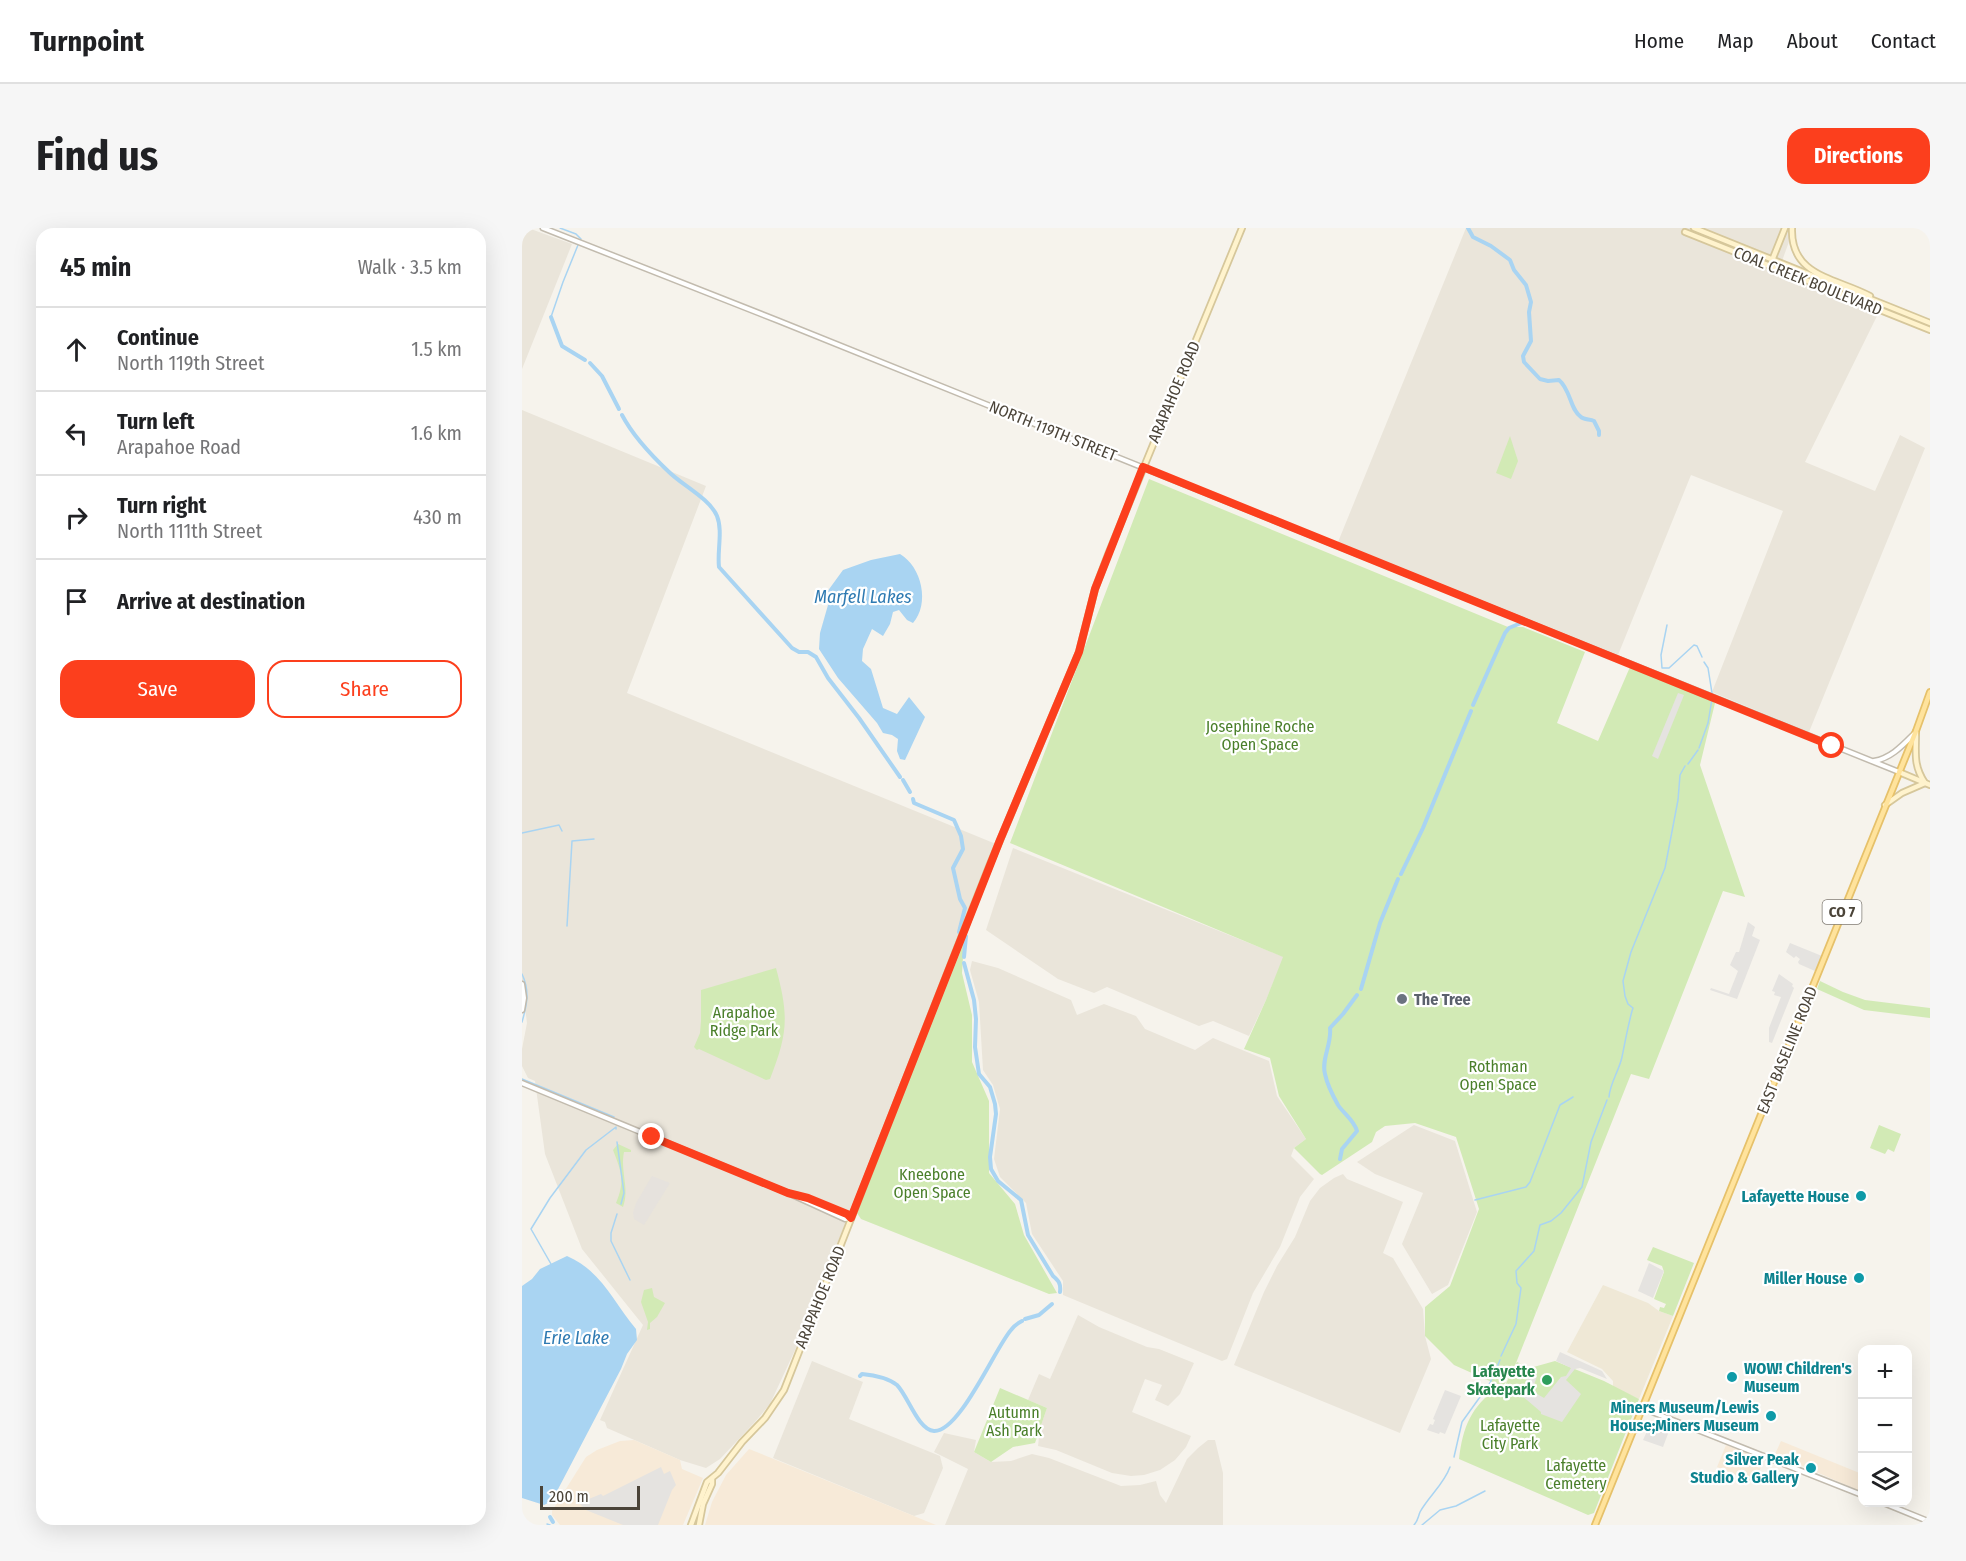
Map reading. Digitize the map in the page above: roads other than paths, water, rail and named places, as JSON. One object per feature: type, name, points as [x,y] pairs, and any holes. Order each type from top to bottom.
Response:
[{"type":"main road","name":"ARAPAHOE ROAD","points":[[691,1525],[707,1482],[761,1423],[781,1397],[1000,840],[1079,652],[1095,589],[1143,467],[1242,228]]},
{"type":"main road","name":"COAL CREEK BOULEVARD","points":[[1694,228],[1930,330]]},
{"type":"main road","points":[[1771,263],[1785,228]]},
{"type":"main road","points":[[1792,228],[1794,250],[1810,270],[1863,292],[1888,306]]},
{"type":"main road","name":"COAL CREEK BOULEVARD","points":[[1685,232],[1930,323]]},
{"type":"main road","name":"EAST BASELINE ROAD","points":[[1642,1408],[1930,692]]},
{"type":"main road","points":[[1886,806],[1902,793],[1928,784],[1917,771],[1916,731]]},
{"type":"main road","name":"NORTH 119TH STREET","points":[[1899,772],[1928,784]]},
{"type":"main road","name":"CO 7","points":[[1595,1525],[1642,1408]]},
{"type":"main road","name":"ARAPAHOE ROAD","points":[[699,1525],[712,1478]]},
{"type":"street","name":"NORTH 119TH STREET","points":[[543,228],[1899,772]]},
{"type":"street","points":[[1872,762],[1886,758],[1898,750],[1916,731]]},
{"type":"street","points":[[522,984],[524,998],[522,1010]]},
{"type":"street","points":[[522,1083],[788,1193],[808,1198],[847,1214],[851,1218]]},
{"type":"street","points":[[1642,1408],[1858,1493]]},
{"type":"street","points":[[1891,1507],[1930,1522]]},
{"type":"water","name":"Marfell Lakes","points":[[900,554],[914,568],[921,586],[921,606],[918,615],[913,623],[907,620],[899,610],[893,612],[890,624],[883,636],[872,629],[863,649],[862,661],[871,669],[883,708],[897,714],[909,697],[925,717],[905,760],[900,759],[897,751],[898,739],[883,733],[838,678],[819,649],[820,633],[828,605],[827,592],[843,570],[871,560]]},
{"type":"water","name":"Erie Lake","points":[[567,1256],[589,1270],[606,1288],[636,1329],[637,1340],[627,1354],[556,1493],[550,1502],[544,1505],[522,1498],[522,1286],[540,1269]]},
{"type":"waterway","points":[[560,228],[576,234],[581,239]]},
{"type":"waterway","points":[[1468,228],[1473,237],[1491,246],[1510,260],[1514,270],[1526,285],[1531,302],[1529,312],[1531,341],[1523,356],[1524,362],[1540,379],[1559,380],[1566,389],[1577,414],[1584,419],[1594,421],[1599,435]]},
{"type":"waterway","points":[[551,317],[578,245]]},
{"type":"waterway","points":[[551,317],[562,346],[585,360]]},
{"type":"waterway","points":[[590,363],[602,376],[619,409]]},
{"type":"waterway","points":[[622,415],[637,438],[656,459],[702,498],[717,516],[720,528],[719,567],[792,648],[799,652],[808,652],[816,657],[828,678],[900,777]]},
{"type":"waterway","points":[[1473,705],[1505,633],[1509,628],[1521,623]]},
{"type":"waterway","points":[[1667,625],[1661,655],[1662,668],[1669,668],[1694,645],[1697,646],[1702,657]]},
{"type":"waterway","points":[[1704,662],[1708,668],[1712,693]]},
{"type":"waterway","points":[[1699,748],[1708,723],[1712,699]]},
{"type":"waterway","points":[[1401,874],[1423,828],[1471,711]]},
{"type":"waterway","points":[[1688,764],[1698,750]]},
{"type":"waterway","points":[[1609,1097],[1621,1062],[1633,1008],[1628,1004],[1625,996],[1623,981],[1631,952],[1665,868],[1678,800],[1680,775],[1685,766]]},
{"type":"waterway","points":[[903,780],[910,792]]},
{"type":"waterway","points":[[913,799],[914,803],[954,820],[961,836],[963,849],[953,868],[960,899],[965,908],[959,932],[961,934]]},
{"type":"waterway","points":[[522,833],[559,825],[562,831]]},
{"type":"waterway","points":[[567,926],[572,841],[594,839]]},
{"type":"waterway","points":[[1361,989],[1380,923],[1398,879]]},
{"type":"waterway","points":[[964,957],[966,936]]},
{"type":"waterway","points":[[964,963],[974,1000],[975,1047],[979,1074],[990,1087],[995,1104],[991,1169],[998,1181],[1021,1200],[1028,1235],[1057,1279],[1060,1292]]},
{"type":"waterway","points":[[522,974],[527,998],[522,1022]]},
{"type":"waterway","points":[[1340,1159],[1342,1149],[1357,1131],[1332,1094],[1326,1078],[1324,1063],[1330,1028],[1357,995]]},
{"type":"waterway","points":[[522,1079],[614,1117]]},
{"type":"waterway","points":[[1475,1200],[1526,1187],[1560,1105],[1573,1097]]},
{"type":"waterway","points":[[1501,1356],[1516,1324],[1521,1288],[1517,1283],[1516,1271],[1534,1251],[1540,1225],[1551,1221],[1561,1213],[1582,1187],[1591,1142],[1607,1100]]},
{"type":"waterway","points":[[551,1264],[531,1229],[550,1198],[586,1150],[616,1127],[616,1129]]},
{"type":"waterway","points":[[617,1142],[624,1193],[621,1204]]},
{"type":"waterway","points":[[617,1214],[611,1241],[630,1280]]},
{"type":"waterway","points":[[1025,1319],[1039,1315],[1052,1304]]},
{"type":"waterway","points":[[860,1376],[862,1374],[876,1376],[897,1385],[923,1425],[934,1431],[944,1428],[966,1404],[1004,1340],[1022,1321]]},
{"type":"waterway","points":[[1454,1457],[1462,1422],[1490,1383],[1500,1360]]},
{"type":"waterway","points":[[1414,1525],[1450,1467]]},
{"type":"waterway","points":[[1422,1525],[1440,1510],[1456,1506],[1485,1491]]},
{"type":"waterway","points":[[550,1517],[553,1522]]},
{"type":"place","name":"The Tree","points":[[1402,999]]},
{"type":"place","name":"Lafayette House","points":[[1861,1196]]},
{"type":"place","name":"Miller House","points":[[1859,1278]]},
{"type":"place","name":"WOW! Children's Museum","points":[[1732,1377]]},
{"type":"place","name":"Lafayette Skatepark","points":[[1547,1380]]},
{"type":"place","name":"Miners Museum/Lewis House;Miners Museum","points":[[1771,1416]]},
{"type":"place","name":"Silver Peak Studio & Gallery","points":[[1811,1468]]},
{"type":"park label","name":"Josephine Roche Open Space","points":[[1260,735]]},
{"type":"park label","name":"Arapahoe Ridge Park","points":[[744,1021]]},
{"type":"park label","name":"Rothman Open Space","points":[[1498,1075]]},
{"type":"park label","name":"Kneebone Open Space","points":[[932,1183]]},
{"type":"park label","name":"Autumn Ash Park","points":[[1014,1421]]},
{"type":"park label","name":"Lafayette City Park","points":[[1510,1434]]},
{"type":"park label","name":"Lafayette Cemetery","points":[[1576,1474]]}]
